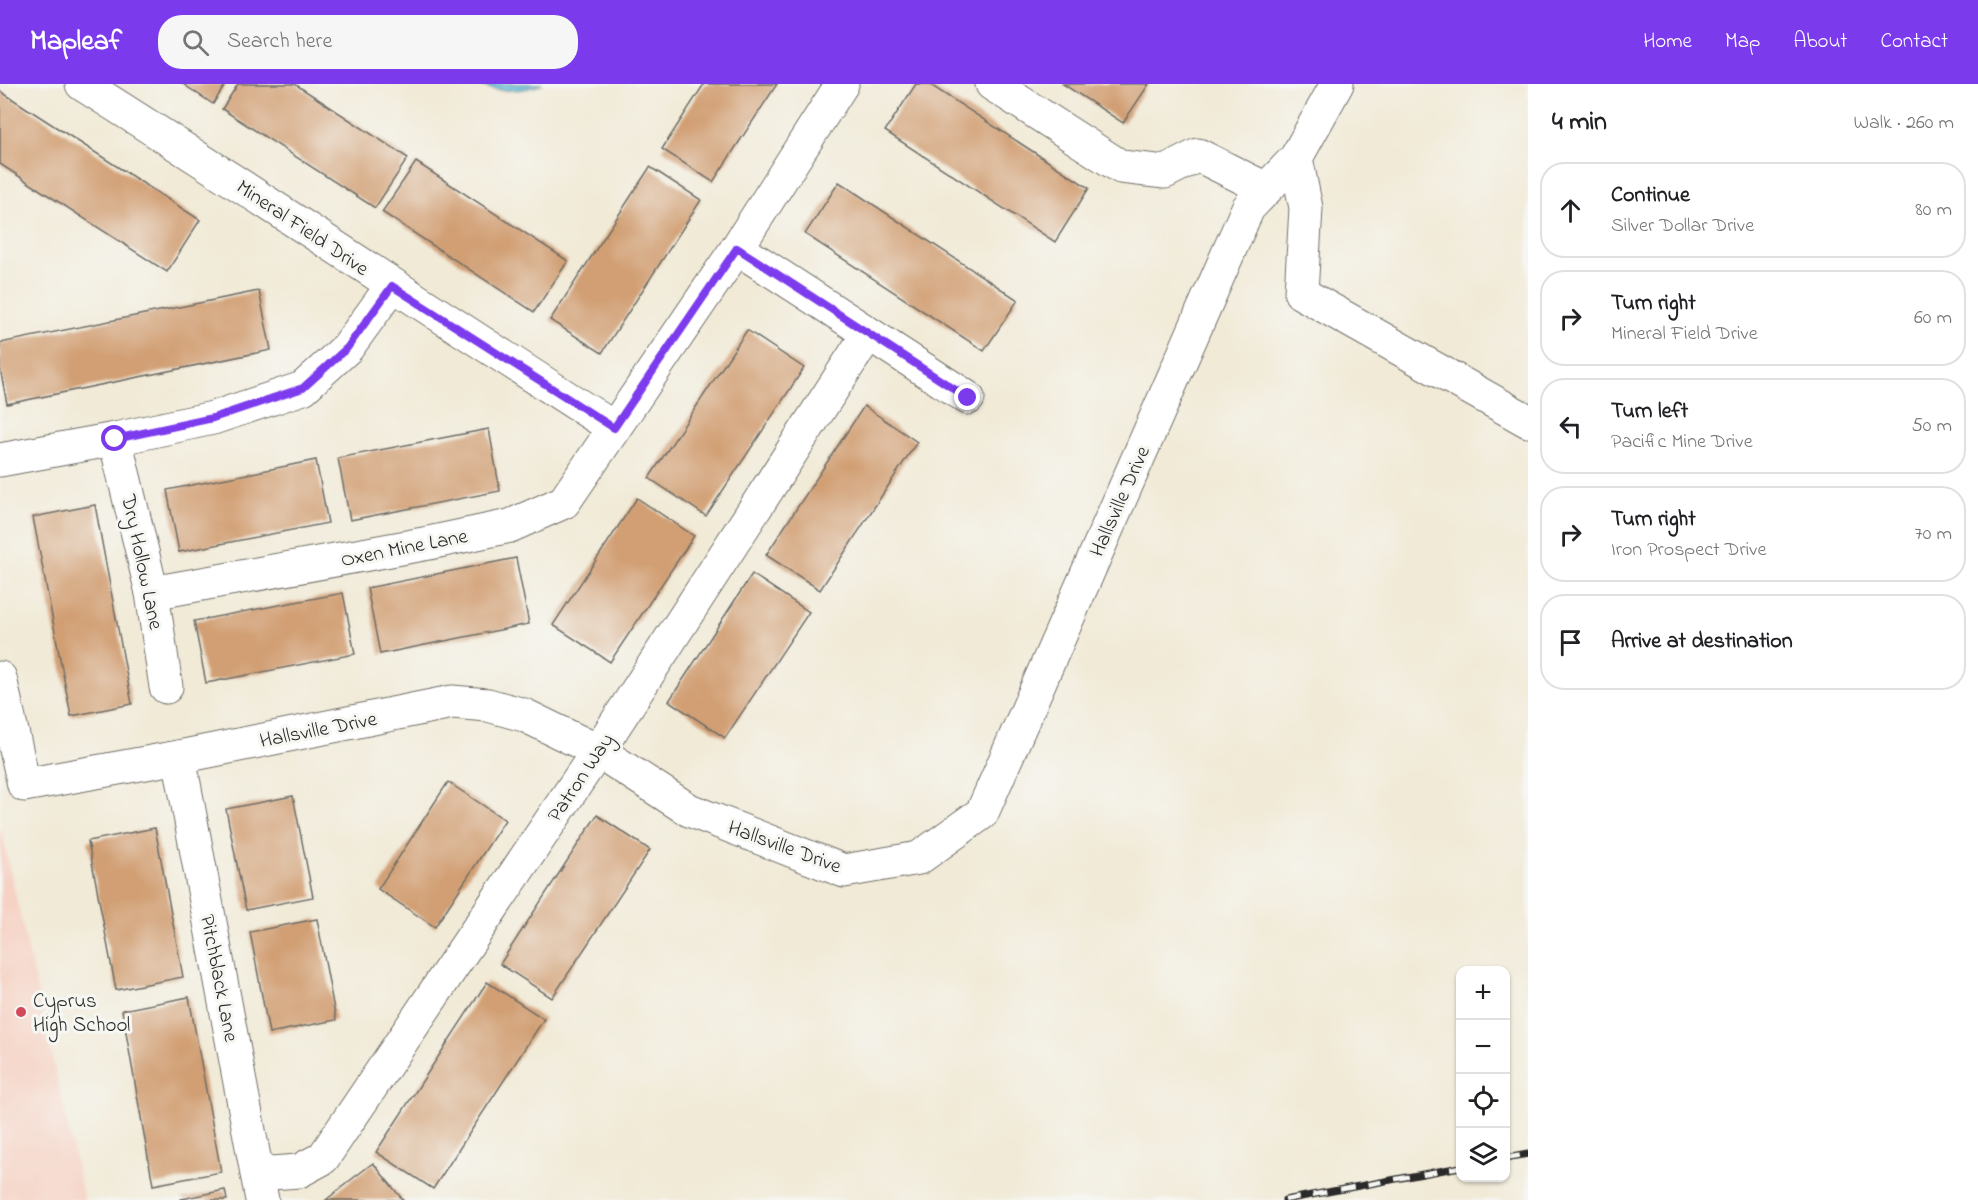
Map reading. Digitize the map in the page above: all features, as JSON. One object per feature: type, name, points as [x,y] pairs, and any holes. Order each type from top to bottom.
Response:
[{"type":"street","name":"Mineral Field Drive","points":[[82,84],[614,428]]},
{"type":"street","name":"Oxen Mine Lane","points":[[152,593],[429,543],[510,526],[564,502],[737,248],[842,84]]},
{"type":"street","points":[[992,84],[1121,167],[1165,172],[1198,155],[1266,189]]},
{"type":"street","name":"Hallsville Drive","points":[[0,678],[24,785],[179,757],[452,702],[488,705],[524,715],[598,751],[689,810],[844,871],[919,858],[982,813],[1248,208],[1296,158],[1337,84]]},
{"type":"street","points":[[1296,158],[1306,208],[1301,293],[1528,421]]},
{"type":"street","points":[[737,248],[968,398]]},
{"type":"street","points":[[0,459],[115,439],[213,418],[303,388],[347,348],[392,286]]},
{"type":"street","name":"Patron Way","points":[[259,1187],[323,1158],[598,751],[868,334]]},
{"type":"street","name":"Dry Hollow Lane","points":[[115,439],[152,593],[166,687]]},
{"type":"street","name":"Pitchblack Lane","points":[[179,757],[259,1187]]},
{"type":"shaded area","name":"Cyprus High School","points":[[0,825],[84,1200],[0,1200]]},
{"type":"water","points":[[478,84],[543,84],[510,90],[493,89]]},
{"type":"building","points":[[183,84],[226,84],[213,104]]},
{"type":"building","points":[[238,84],[295,84],[408,158],[375,208],[222,109]]},
{"type":"building","points":[[704,84],[777,84],[713,182],[662,149]]},
{"type":"building","points":[[916,84],[929,84],[1089,188],[1055,242],[885,131]]},
{"type":"building","points":[[1063,84],[1149,84],[1123,123]]},
{"type":"building","points":[[0,91],[200,220],[167,272],[0,164]]},
{"type":"building","points":[[416,162],[568,261],[534,312],[382,212]]},
{"type":"building","points":[[650,167],[701,200],[602,353],[550,320]]},
{"type":"building","points":[[839,182],[1018,300],[984,351],[805,234]]},
{"type":"building","points":[[259,291],[271,350],[7,404],[0,368],[0,343]]},
{"type":"building","points":[[747,330],[804,368],[706,516],[649,478]]},
{"type":"building","points":[[864,406],[917,442],[820,590],[766,555]]},
{"type":"building","points":[[489,429],[500,491],[350,520],[338,458]]},
{"type":"building","points":[[316,460],[328,523],[179,552],[167,490]]},
{"type":"building","points":[[637,498],[694,536],[610,662],[553,625]]},
{"type":"building","points":[[95,505],[132,704],[71,716],[33,517]]},
{"type":"building","points":[[516,558],[529,624],[380,654],[367,588]]},
{"type":"building","points":[[752,574],[809,612],[725,738],[669,701]]},
{"type":"building","points":[[343,593],[355,654],[206,683],[194,621]]},
{"type":"building","points":[[448,782],[505,820],[435,927],[378,889]]},
{"type":"building","points":[[293,796],[313,897],[246,910],[226,809]]},
{"type":"building","points":[[597,815],[650,850],[552,998],[500,964]]},
{"type":"building","points":[[155,828],[183,977],[116,990],[88,841]]},
{"type":"building","points":[[317,919],[336,1020],[269,1033],[250,932]]},
{"type":"building","points":[[487,982],[544,1019],[433,1189],[376,1152]]},
{"type":"building","points":[[189,997],[221,1172],[153,1185],[122,1010]]},
{"type":"building","points":[[373,1163],[403,1200],[326,1200],[352,1179]]},
{"type":"building","points":[[225,1190],[227,1200],[181,1200],[181,1199]]},
{"type":"railway","points":[[1510,1157],[1528,1154]]},
{"type":"railway","points":[[1285,1200],[1456,1168]]},
{"type":"place","name":"Cyprus High School","points":[[21,1012]]},
{"type":"route","points":[[115,439],[213,418],[303,388],[347,348],[392,286],[614,428],[737,248],[968,398]]}]
